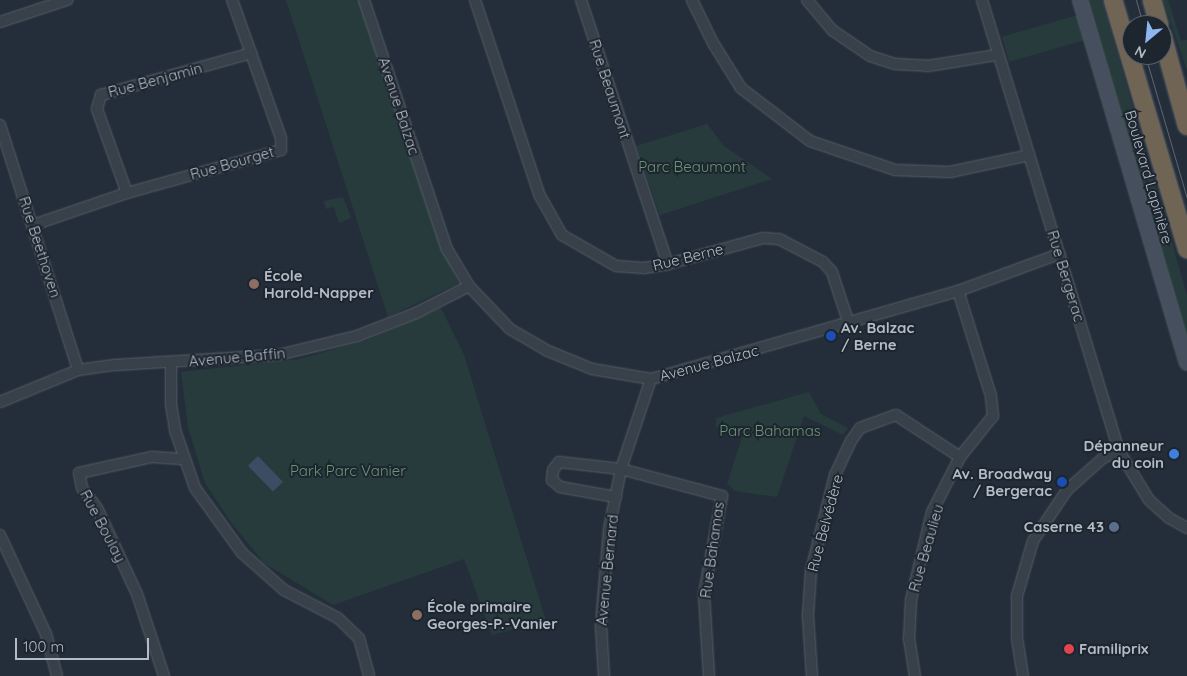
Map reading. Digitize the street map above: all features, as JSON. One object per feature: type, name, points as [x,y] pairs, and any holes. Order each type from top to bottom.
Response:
[{"type":"highway","points":[[1113,0],[1187,249]]},
{"type":"highway","points":[[1152,0],[1156,15]]},
{"type":"highway","points":[[1171,65],[1187,126]]},
{"type":"highway","points":[[1172,65],[1187,95]]},
{"type":"main road","name":"Boulevard Lapinière","points":[[1080,0],[1187,363]]},
{"type":"street","name":"Rue Bourget","points":[[33,225],[127,193],[280,150],[281,138],[232,0]]},
{"type":"street","name":"Avenue Balzac","points":[[364,0],[447,249],[469,286],[510,329],[548,351],[592,369],[651,379],[740,356],[848,321],[958,291],[1059,254]]},
{"type":"street","name":"Rue Berne","points":[[474,0],[540,196],[562,235],[616,266],[644,268],[668,264],[763,238],[779,239],[823,262],[832,272],[848,321]]},
{"type":"street","name":"Rue Beaumont","points":[[581,0],[668,264]]},
{"type":"street","points":[[692,0],[713,43],[741,88],[810,141],[895,170],[950,172],[1028,155]]},
{"type":"street","points":[[807,0],[832,30],[870,56],[895,64],[928,66],[997,55]]},
{"type":"street","name":"Rue Bergerac","points":[[982,0],[997,55],[1119,451],[1149,500],[1169,518],[1187,528]]},
{"type":"street","points":[[0,22],[62,1]]},
{"type":"street","name":"Rue Benjamin","points":[[127,193],[97,109],[101,95],[251,54]]},
{"type":"street","name":"Rue Beethoven","points":[[0,125],[78,370]]},
{"type":"street","name":"Avenue Baffin","points":[[0,402],[78,370],[115,364],[171,363],[278,355],[357,336],[416,313],[469,286]]},
{"type":"street","name":"Rue Beaulieu","points":[[914,676],[909,640],[911,600],[932,512],[960,457],[994,416],[991,396],[958,291]]},
{"type":"street","points":[[171,363],[171,404],[182,459],[195,488],[242,553],[284,590],[338,618],[358,638],[370,676]]},
{"type":"street","name":"Avenue Bernard","points":[[604,676],[601,625],[609,529],[622,470],[651,379]]},
{"type":"street","name":"Rue Belvédère","points":[[812,676],[808,615],[810,571],[835,475],[851,441],[860,428],[896,416],[960,457]]},
{"type":"street","points":[[1024,676],[1017,640],[1017,596],[1033,541],[1066,490],[1103,458],[1119,451]]},
{"type":"street","name":"Rue Boulay","points":[[164,676],[137,594],[97,508],[82,488],[79,474],[152,457],[182,459]]},
{"type":"street","points":[[616,497],[560,487],[552,480],[553,470],[559,462],[622,470]]},
{"type":"street","name":"Rue Bahamas","points":[[622,470],[722,496],[704,594],[709,676]]},
{"type":"street","points":[[0,535],[46,634],[57,676]]},
{"type":"green space","points":[[286,0],[360,0],[445,254],[459,283],[388,317]]},
{"type":"green space","points":[[1087,0],[1102,0],[1187,295],[1187,340]]},
{"type":"green space","points":[[1163,0],[1168,0],[1181,41],[1187,40],[1187,70],[1172,26],[1172,15],[1168,15]]},
{"type":"green space","points":[[1078,15],[1085,40],[1009,62],[1002,37]]},
{"type":"green space","name":"Parc Beaumont","points":[[707,124],[724,146],[772,179],[660,215],[636,146]]},
{"type":"green space","points":[[343,197],[351,218],[339,223],[334,207],[326,209],[324,201]]},
{"type":"green space","name":"Park Parc Vanier","points":[[441,308],[464,355],[546,621],[492,635],[464,559],[333,605],[264,563],[230,521],[205,483],[188,427],[181,372],[300,359],[367,340]]},
{"type":"green space","name":"Parc Bahamas","points":[[809,392],[821,414],[848,428],[843,435],[804,416],[777,497],[735,491],[727,484],[743,434],[716,427],[716,418]]},
{"type":"water","points":[[258,456],[283,482],[273,492],[248,466]]},
{"type":"tram line","points":[[1136,0],[1140,15]]},
{"type":"tram line","points":[[1148,65],[1187,199]]},
{"type":"place","name":"École Harold-Napper","points":[[254,284]]},
{"type":"place","name":"Av. Balzac / Berne","points":[[831,336]]},
{"type":"place","name":"Dépanneur du coin","points":[[1174,454]]},
{"type":"place","name":"Av. Broadway / Bergerac","points":[[1062,482]]},
{"type":"place","name":"Caserne 43","points":[[1114,527]]},
{"type":"place","name":"École primaire Georges-P.-Vanier","points":[[417,615]]},
{"type":"place","name":"Familiprix","points":[[1069,649]]}]
